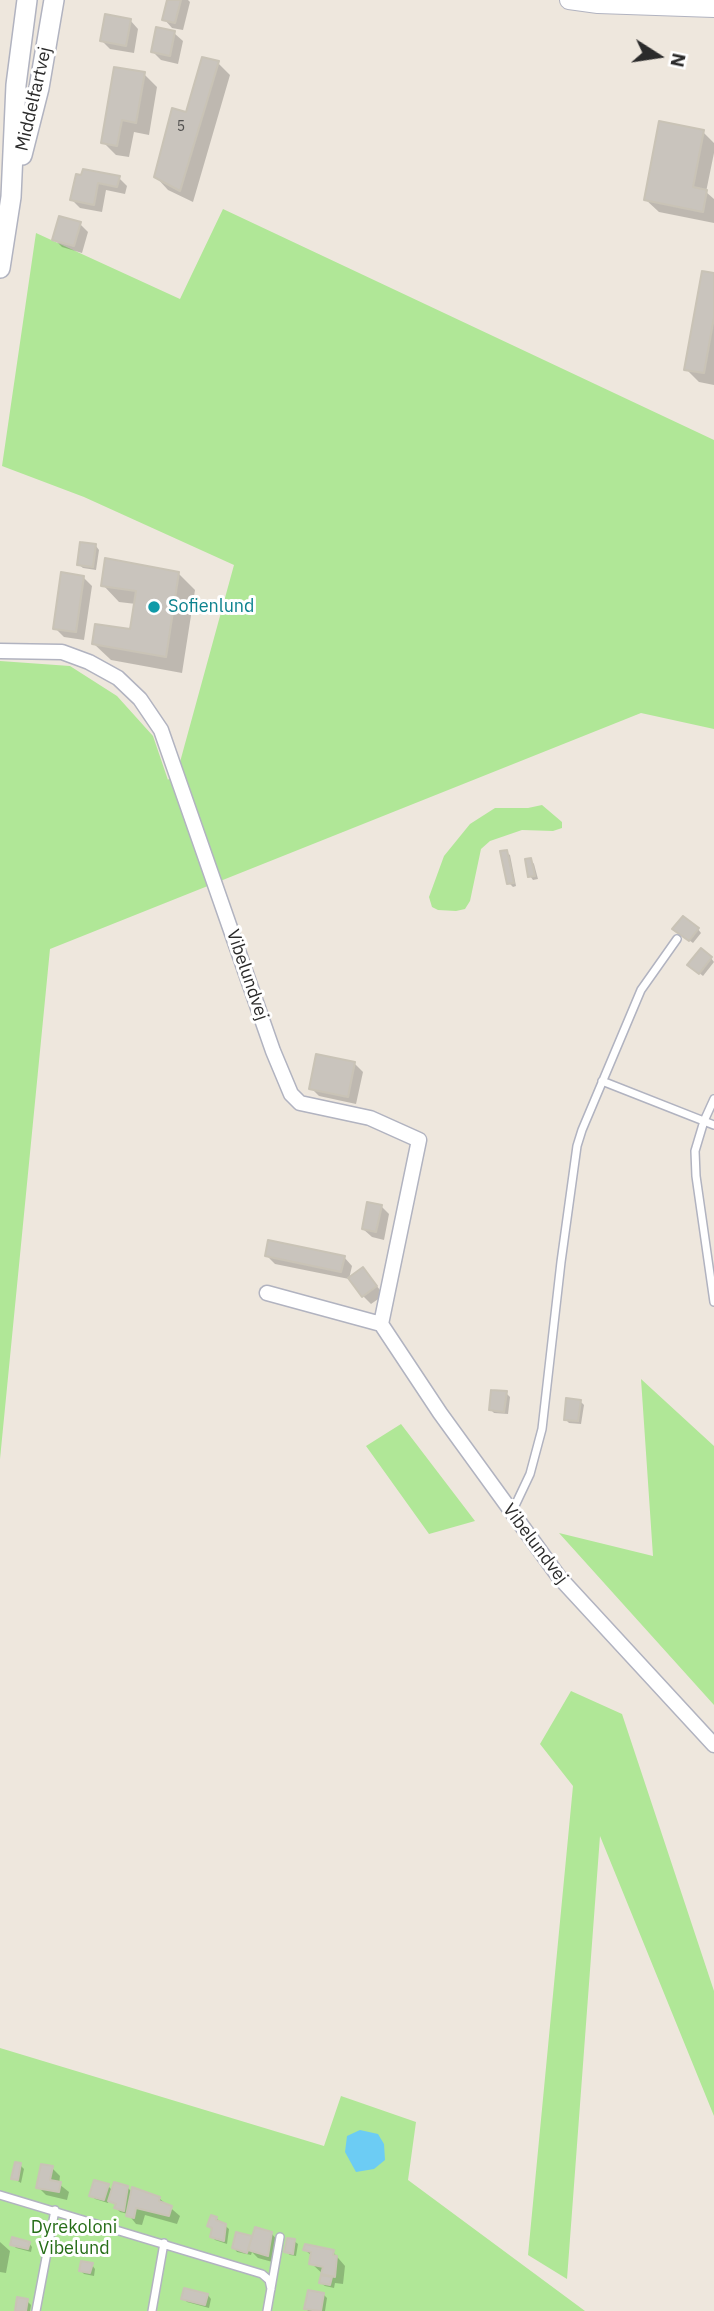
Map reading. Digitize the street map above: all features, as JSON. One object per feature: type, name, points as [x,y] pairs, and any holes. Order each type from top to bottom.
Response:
[{"type":"main road","name":"Middelfartvej","points":[[11,197],[16,85],[27,0]]},
{"type":"main road","name":"Middelfartvej","points":[[0,268],[11,197],[39,88],[54,0]]},
{"type":"street","points":[[569,0],[611,5],[714,8]]},
{"type":"street","name":"Vibelundvej","points":[[0,651],[62,652],[89,662],[118,678],[140,699],[161,730],[273,1051],[291,1094],[300,1103],[370,1118],[419,1140],[381,1324],[440,1413],[559,1577],[714,1745]]},
{"type":"street","points":[[268,1293],[381,1324]]},
{"type":"lane","points":[[511,1513],[530,1474],[542,1429],[577,1146],[640,990],[677,939]]},
{"type":"lane","points":[[602,1081],[714,1125]]},
{"type":"lane","points":[[714,1099],[695,1152],[714,1302]]},
{"type":"lane","points":[[0,2195],[262,2273],[269,2280],[271,2289]]},
{"type":"lane","points":[[36,2311],[55,2210]]},
{"type":"lane","points":[[267,2311],[280,2237]]},
{"type":"lane","points":[[152,2311],[164,2243]]},
{"type":"green space","points":[[223,209],[714,440],[714,729],[641,713],[50,949],[0,1459],[0,661],[70,666],[117,696],[153,736],[168,780],[180,762],[234,565],[84,497],[2,466],[36,233],[180,299]]},
{"type":"green space","points":[[542,805],[562,822],[562,828],[553,831],[522,830],[490,841],[481,849],[470,901],[465,909],[438,910],[432,907],[429,897],[444,856],[470,824],[495,808],[528,808]]},
{"type":"green space","points":[[641,1379],[714,1446],[714,1705],[559,1533],[653,1556]]},
{"type":"green space","points":[[401,1424],[475,1521],[429,1534],[366,1446]]},
{"type":"green space","points":[[571,1691],[622,1714],[714,1991],[714,2116],[600,1836],[567,2279],[528,2255],[573,1786],[540,1744]]},
{"type":"green space","name":"Dyrekoloni Vibelund","points":[[0,2048],[324,2146],[341,2096],[416,2122],[408,2180],[585,2311],[0,2311]]},
{"type":"water","points":[[360,2130],[378,2134],[384,2144],[385,2160],[374,2169],[356,2172],[345,2152],[347,2136]]},
{"type":"building","points":[[167,0],[181,0],[175,23],[162,20]]},
{"type":"building","points":[[105,14],[131,19],[126,46],[100,41]]},
{"type":"building","points":[[156,27],[175,31],[170,56],[151,52]]},
{"type":"building","points":[[202,57],[219,61],[180,191],[154,177],[172,108],[186,112]]},
{"type":"building","points":[[114,67],[145,72],[136,123],[122,120],[117,146],[101,143]]},
{"type":"building","points":[[659,121],[704,130],[693,187],[707,190],[703,212],[644,200]]},
{"type":"building","points":[[83,169],[120,176],[117,187],[98,183],[94,205],[70,200],[76,174],[81,175]]},
{"type":"building","points":[[59,216],[81,222],[74,246],[52,240]]},
{"type":"building","points":[[702,271],[714,273],[714,317],[704,373],[684,370]]},
{"type":"building","points":[[80,542],[96,544],[93,567],[77,565]]},
{"type":"building","name":"Sofienlund","points":[[105,558],[179,572],[166,657],[92,644],[95,624],[130,629],[136,591],[101,586]]},
{"type":"building","points":[[61,572],[84,576],[76,632],[53,629]]},
{"type":"building","points":[[507,850],[514,883],[507,884],[500,851]]},
{"type":"building","points":[[531,858],[535,876],[528,877],[525,859]]},
{"type":"building","points":[[683,916],[699,928],[689,941],[672,929]]},
{"type":"building","points":[[701,948],[712,957],[699,974],[687,965]]},
{"type":"building","points":[[316,1054],[355,1062],[348,1097],[309,1089]]},
{"type":"building","points":[[367,1202],[382,1205],[376,1232],[362,1229]]},
{"type":"building","points":[[268,1240],[345,1256],[341,1272],[265,1256]]},
{"type":"building","points":[[363,1267],[377,1286],[362,1297],[348,1278]]},
{"type":"building","points":[[491,1390],[507,1391],[504,1412],[489,1410]]},
{"type":"building","points":[[566,1398],[581,1400],[578,1421],[564,1420]]},
{"type":"building","points":[[15,2162],[21,2163],[18,2180],[11,2179]]},
{"type":"building","points":[[41,2164],[53,2166],[50,2180],[61,2182],[59,2192],[36,2188]]},
{"type":"building","points":[[94,2180],[109,2184],[104,2200],[89,2196]]},
{"type":"building","points":[[114,2182],[128,2186],[124,2211],[114,2208],[116,2204],[108,2201]]},
{"type":"building","points":[[132,2187],[160,2197],[159,2201],[172,2206],[169,2216],[136,2208],[134,2218],[126,2216]]},
{"type":"building","points":[[211,2215],[226,2224],[224,2241],[210,2237],[212,2228],[207,2226]]},
{"type":"building","points":[[255,2227],[272,2232],[268,2256],[248,2250]]},
{"type":"building","points":[[236,2232],[252,2236],[247,2253],[232,2248]]},
{"type":"building","points":[[12,2237],[30,2242],[28,2249],[10,2245]]},
{"type":"building","points":[[287,2238],[295,2239],[293,2254],[284,2252]]},
{"type":"building","points":[[305,2244],[334,2250],[333,2255],[337,2256],[335,2277],[321,2274],[323,2267],[309,2264],[311,2252],[303,2250]]},
{"type":"building","points":[[81,2261],[93,2263],[90,2273],[79,2271]]},
{"type":"building","points":[[321,2275],[332,2277],[330,2285],[319,2283]]},
{"type":"building","points":[[184,2288],[208,2294],[205,2305],[181,2299]]},
{"type":"building","points":[[308,2290],[324,2293],[321,2311],[304,2309]]},
{"type":"building","points":[[17,2297],[28,2299],[26,2311],[15,2311]]},
{"type":"place","name":"Sofienlund","points":[[154,607]]}]
